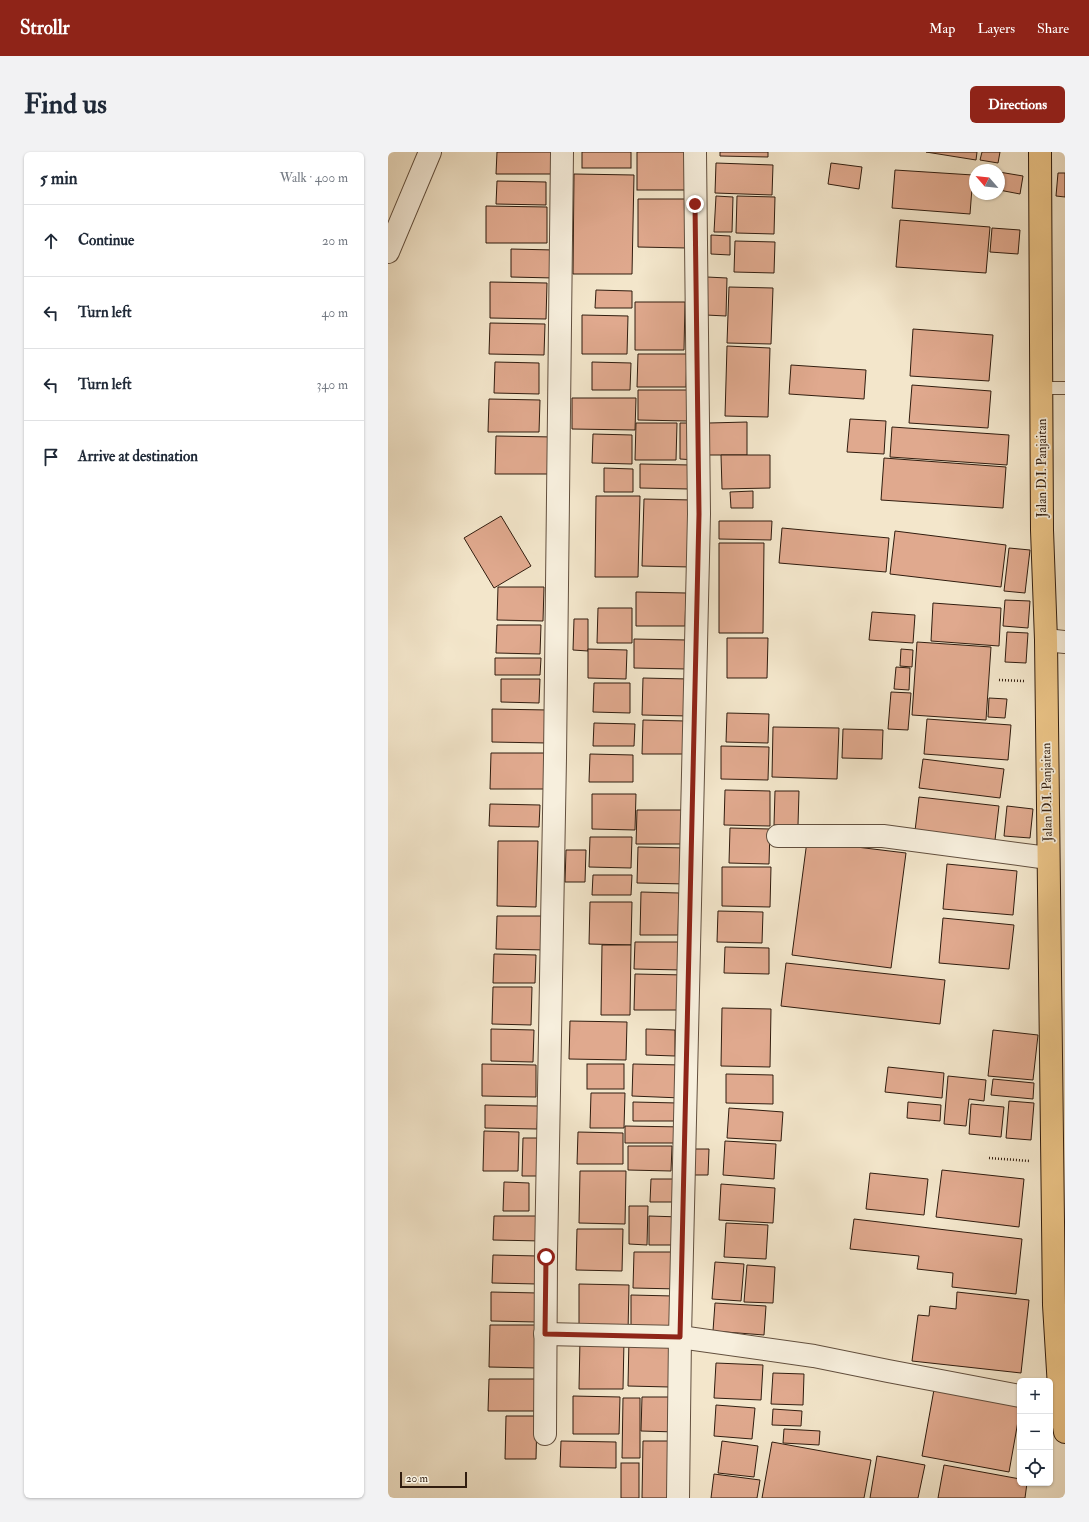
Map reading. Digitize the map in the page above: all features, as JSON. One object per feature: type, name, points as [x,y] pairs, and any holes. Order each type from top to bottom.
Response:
[{"type":"highway","name":"Jalan D.I. Panjaitan","points":[[1040,152],[1042,530],[1055,641],[1048,858],[1055,1403],[1065,1432]]},
{"type":"street","points":[[388,252],[430,152]]},
{"type":"street","points":[[545,1434],[545,1334],[555,728],[562,152]]},
{"type":"street","points":[[678,1498],[680,1337],[699,514],[695,152]]},
{"type":"street","points":[[778,836],[882,836],[1048,858]]},
{"type":"street","points":[[545,1334],[680,1337],[814,1356],[1017,1395]]},
{"type":"lane","points":[[1041,388],[1065,388]]},
{"type":"path","points":[[989,1158],[1052,1163]]},
{"type":"building","points":[[497,152],[554,152],[554,174],[496,174]]},
{"type":"building","points":[[582,152],[631,152],[631,168],[582,168]]},
{"type":"building","points":[[637,152],[685,152],[685,190],[637,190]]},
{"type":"building","points":[[720,152],[768,152],[768,157],[720,156]]},
{"type":"building","points":[[926,152],[977,152],[976,160]]},
{"type":"building","points":[[982,152],[1000,152],[998,163],[980,160]]},
{"type":"building","points":[[716,163],[773,165],[772,195],[715,193]]},
{"type":"building","points":[[831,163],[862,167],[859,189],[828,184]]},
{"type":"building","points":[[895,170],[969,175],[969,200],[971,200],[970,214],[892,208]]},
{"type":"building","points":[[1005,173],[1023,176],[1020,194],[1005,191]]},
{"type":"building","points":[[1058,173],[1065,173],[1065,197],[1056,196]]},
{"type":"building","points":[[574,174],[634,175],[632,274],[573,274]]},
{"type":"building","points":[[497,181],[546,182],[546,205],[496,204]]},
{"type":"building","points":[[716,196],[733,197],[732,232],[714,232]]},
{"type":"building","points":[[737,196],[775,197],[774,234],[736,233]]},
{"type":"building","points":[[638,199],[688,199],[687,248],[638,247]]},
{"type":"building","points":[[486,206],[547,207],[547,243],[486,243]]},
{"type":"building","points":[[900,220],[990,227],[986,273],[896,267]]},
{"type":"building","points":[[992,228],[1020,230],[1018,254],[990,252]]},
{"type":"building","points":[[711,235],[730,236],[730,255],[711,254]]},
{"type":"building","points":[[735,241],[775,242],[774,273],[734,272]]},
{"type":"building","points":[[511,249],[554,250],[554,278],[511,277]]},
{"type":"building","points":[[707,277],[727,278],[726,316],[706,315]]},
{"type":"building","points":[[490,282],[547,283],[546,319],[490,318]]},
{"type":"building","points":[[729,287],[773,288],[771,344],[727,343]]},
{"type":"building","points":[[596,290],[632,291],[632,308],[595,308]]},
{"type":"building","points":[[635,302],[685,302],[684,350],[635,350]]},
{"type":"building","points":[[582,315],[628,316],[627,354],[582,354]]},
{"type":"building","points":[[490,323],[545,324],[544,355],[489,354]]},
{"type":"building","points":[[913,329],[993,335],[989,381],[910,376]]},
{"type":"building","points":[[727,346],[770,348],[768,417],[725,416]]},
{"type":"building","points":[[638,354],[687,354],[686,387],[637,387]]},
{"type":"building","points":[[495,362],[539,363],[539,394],[494,393]]},
{"type":"building","points":[[592,362],[631,363],[630,390],[592,390]]},
{"type":"building","points":[[791,365],[866,370],[864,399],[789,394]]},
{"type":"building","points":[[912,385],[991,391],[988,428],[909,423]]},
{"type":"building","points":[[638,390],[688,390],[687,421],[638,420]]},
{"type":"building","points":[[572,398],[636,398],[635,430],[572,429]]},
{"type":"building","points":[[489,399],[540,400],[539,432],[488,432]]},
{"type":"building","points":[[850,419],[886,421],[884,454],[847,452]]},
{"type":"building","points":[[747,422],[747,455],[709,455],[709,423]]},
{"type":"building","points":[[636,423],[677,423],[676,460],[635,460]]},
{"type":"building","points":[[680,423],[696,423],[695,460],[680,459]]},
{"type":"building","points":[[892,427],[1009,435],[1007,465],[890,457]]},
{"type":"building","points":[[593,434],[632,435],[632,464],[592,463]]},
{"type":"building","points":[[496,436],[554,437],[553,474],[495,474]]},
{"type":"building","points":[[721,455],[770,455],[770,488],[722,489]]},
{"type":"building","points":[[884,458],[1006,467],[1003,508],[881,500]]},
{"type":"building","points":[[640,464],[690,465],[689,489],[640,488]]},
{"type":"building","points":[[604,468],[633,469],[633,492],[604,492]]},
{"type":"building","points":[[753,491],[753,508],[731,508],[730,492]]},
{"type":"building","points":[[596,496],[640,496],[638,577],[595,577]]},
{"type":"building","points":[[644,499],[692,500],[691,567],[642,566]]},
{"type":"building","points":[[501,516],[531,566],[494,588],[464,538]]},
{"type":"building","points":[[719,521],[772,521],[771,540],[719,539]]},
{"type":"building","points":[[782,528],[889,538],[886,572],[779,563]]},
{"type":"building","points":[[895,531],[1006,545],[1001,587],[890,574]]},
{"type":"building","points":[[719,543],[764,543],[763,633],[719,633]]},
{"type":"building","points":[[1009,548],[1030,550],[1025,593],[1004,591]]},
{"type":"building","points":[[498,587],[544,587],[543,621],[497,620]]},
{"type":"building","points":[[636,592],[686,593],[685,626],[636,626]]},
{"type":"building","points":[[1005,600],[1030,601],[1028,628],[1003,626]]},
{"type":"building","points":[[933,603],[1001,608],[999,646],[931,641]]},
{"type":"building","points":[[598,608],[632,608],[632,643],[597,643]]},
{"type":"building","points":[[872,612],[915,615],[913,643],[869,640]]},
{"type":"building","points":[[574,619],[588,619],[588,651],[573,650]]},
{"type":"building","points":[[497,625],[541,625],[540,654],[496,653]]},
{"type":"building","points":[[1007,632],[1028,633],[1026,663],[1005,662]]},
{"type":"building","points":[[727,638],[768,638],[767,678],[727,678]]},
{"type":"building","points":[[634,639],[687,640],[687,669],[634,668]]},
{"type":"building","points":[[917,642],[991,647],[986,720],[912,715]]},
{"type":"building","points":[[588,649],[627,650],[626,679],[588,678]]},
{"type":"building","points":[[901,649],[913,650],[912,667],[900,666]]},
{"type":"building","points":[[495,658],[541,658],[540,675],[495,675]]},
{"type":"building","points":[[896,667],[910,668],[909,690],[894,689]]},
{"type":"building","points":[[643,678],[689,679],[689,716],[642,715]]},
{"type":"building","points":[[501,679],[540,679],[539,703],[501,702]]},
{"type":"building","points":[[594,683],[630,683],[630,713],[593,712]]},
{"type":"building","points":[[891,692],[911,693],[908,730],[888,729]]},
{"type":"building","points":[[989,698],[1007,699],[1005,718],[988,717]]},
{"type":"building","points":[[492,709],[548,710],[547,743],[492,742]]},
{"type":"building","points":[[727,713],[769,714],[768,743],[726,742]]},
{"type":"building","points":[[927,719],[1011,725],[1008,760],[924,754]]},
{"type":"building","points":[[643,720],[685,721],[684,754],[642,754]]},
{"type":"building","points":[[594,723],[635,724],[634,746],[593,746]]},
{"type":"building","points":[[773,727],[839,728],[837,779],[772,777]]},
{"type":"building","points":[[843,729],[883,730],[882,759],[842,758]]},
{"type":"building","points":[[721,746],[769,747],[768,780],[721,779]]},
{"type":"building","points":[[491,753],[546,753],[545,789],[490,789]]},
{"type":"building","points":[[590,754],[633,755],[633,782],[589,782]]},
{"type":"building","points":[[923,759],[1004,769],[1000,798],[919,788]]},
{"type":"building","points":[[725,790],[770,791],[770,826],[724,825]]},
{"type":"building","points":[[775,791],[799,791],[798,825],[774,825]]},
{"type":"building","points":[[592,794],[636,794],[635,830],[592,829]]},
{"type":"building","points":[[919,797],[999,806],[995,840],[915,831]]},
{"type":"building","points":[[490,804],[540,805],[539,827],[489,826]]},
{"type":"building","points":[[1007,806],[1033,809],[1030,838],[1004,836]]},
{"type":"building","points":[[637,810],[686,810],[685,844],[636,844]]},
{"type":"building","points":[[730,828],[770,829],[769,864],[729,863]]},
{"type":"building","points":[[590,837],[632,837],[631,868],[589,867]]},
{"type":"building","points":[[498,841],[538,841],[536,907],[497,906]]},
{"type":"building","points":[[807,841],[906,853],[891,968],[792,955]]},
{"type":"building","points":[[638,847],[687,848],[687,884],[637,883]]},
{"type":"building","points":[[566,850],[586,850],[585,882],[565,882]]},
{"type":"building","points":[[947,864],[1017,871],[1013,915],[943,909]]},
{"type":"building","points":[[722,867],[771,867],[770,907],[722,906]]},
{"type":"building","points":[[593,875],[632,875],[631,895],[592,895]]},
{"type":"building","points":[[641,892],[679,893],[678,935],[640,935]]},
{"type":"building","points":[[590,902],[632,902],[631,945],[589,944]]},
{"type":"building","points":[[718,911],[763,912],[762,943],[717,942]]},
{"type":"building","points":[[497,916],[549,916],[548,950],[496,949]]},
{"type":"building","points":[[943,918],[1014,925],[1009,969],[939,963]]},
{"type":"building","points":[[635,942],[683,942],[683,970],[634,969]]},
{"type":"building","points":[[602,945],[631,945],[630,1015],[601,1015]]},
{"type":"building","points":[[725,947],[769,948],[769,974],[724,973]]},
{"type":"building","points":[[494,954],[536,955],[535,983],[493,983]]},
{"type":"building","points":[[786,963],[945,980],[940,1024],[781,1006]]},
{"type":"building","points":[[635,974],[685,975],[684,1010],[634,1010]]},
{"type":"building","points":[[493,987],[532,987],[531,1025],[492,1024]]},
{"type":"building","points":[[722,1008],[771,1009],[770,1067],[721,1066]]},
{"type":"building","points":[[570,1021],[627,1022],[626,1060],[569,1059]]},
{"type":"building","points":[[491,1029],[534,1030],[533,1062],[491,1061]]},
{"type":"building","points":[[646,1029],[675,1030],[675,1056],[646,1055]]},
{"type":"building","points":[[993,1030],[1038,1035],[1033,1080],[988,1076]]},
{"type":"building","points":[[482,1064],[536,1065],[536,1097],[482,1096]]},
{"type":"building","points":[[587,1064],[624,1064],[624,1089],[587,1089]]},
{"type":"building","points":[[633,1064],[682,1065],[681,1098],[632,1096]]},
{"type":"building","points":[[888,1067],[944,1073],[942,1098],[885,1092]]},
{"type":"building","points":[[726,1074],[773,1075],[773,1104],[726,1103]]},
{"type":"building","points":[[948,1076],[986,1080],[984,1101],[969,1099],[966,1126],[944,1124]]},
{"type":"building","points":[[993,1079],[1034,1083],[1033,1099],[991,1095]]},
{"type":"building","points":[[591,1093],[625,1093],[624,1128],[590,1128]]},
{"type":"building","points":[[1009,1101],[1034,1103],[1031,1140],[1006,1138]]},
{"type":"building","points":[[633,1102],[678,1103],[678,1121],[633,1121]]},
{"type":"building","points":[[908,1102],[941,1105],[940,1121],[907,1118]]},
{"type":"building","points":[[971,1104],[1004,1107],[1001,1137],[969,1134]]},
{"type":"building","points":[[485,1105],[538,1106],[537,1129],[485,1128]]},
{"type":"building","points":[[729,1108],[783,1112],[781,1141],[727,1138]]},
{"type":"building","points":[[625,1126],[684,1127],[683,1143],[625,1143]]},
{"type":"building","points":[[484,1131],[519,1132],[518,1171],[483,1171]]},
{"type":"building","points":[[578,1132],[623,1133],[623,1164],[577,1164]]},
{"type":"building","points":[[523,1138],[543,1138],[542,1176],[522,1176]]},
{"type":"building","points":[[725,1141],[776,1144],[774,1179],[723,1175]]},
{"type":"building","points":[[628,1146],[672,1146],[671,1171],[628,1170]]},
{"type":"building","points":[[694,1149],[709,1149],[708,1175],[694,1175]]},
{"type":"building","points":[[942,1170],[1024,1179],[1019,1227],[936,1217]]},
{"type":"building","points":[[580,1171],[626,1171],[625,1224],[579,1223]]},
{"type":"building","points":[[870,1173],[928,1179],[924,1215],[866,1209]]},
{"type":"building","points":[[651,1179],[677,1179],[677,1202],[650,1202]]},
{"type":"building","points":[[504,1182],[529,1183],[529,1211],[503,1211]]},
{"type":"building","points":[[721,1184],[775,1188],[773,1223],[719,1220]]},
{"type":"building","points":[[629,1206],[648,1206],[647,1245],[629,1244]]},
{"type":"building","points":[[494,1216],[543,1216],[542,1241],[493,1240]]},
{"type":"building","points":[[649,1216],[681,1217],[680,1245],[649,1245]]},
{"type":"building","points":[[854,1219],[1022,1239],[1016,1294],[952,1287],[953,1273],[917,1269],[919,1256],[850,1249]]},
{"type":"building","points":[[726,1223],[768,1225],[766,1259],[724,1257]]},
{"type":"building","points":[[577,1229],[623,1229],[622,1271],[576,1270]]},
{"type":"building","points":[[634,1252],[679,1252],[679,1289],[633,1288]]},
{"type":"building","points":[[493,1255],[538,1256],[537,1284],[492,1283]]},
{"type":"building","points":[[715,1262],[744,1264],[741,1301],[712,1299]]},
{"type":"building","points":[[747,1265],[775,1267],[773,1303],[744,1302]]},
{"type":"building","points":[[579,1284],[629,1285],[628,1332],[579,1332]]},
{"type":"building","points":[[491,1292],[538,1293],[537,1322],[491,1321]]},
{"type":"building","points":[[957,1292],[1029,1300],[1021,1373],[912,1361],[918,1315],[929,1316],[930,1306],[956,1309]]},
{"type":"building","points":[[631,1295],[673,1296],[673,1331],[631,1330]]},
{"type":"building","points":[[715,1303],[766,1306],[764,1335],[713,1331]]},
{"type":"building","points":[[490,1325],[538,1325],[538,1368],[489,1367]]},
{"type":"building","points":[[629,1338],[671,1338],[670,1387],[628,1386]]},
{"type":"building","points":[[580,1339],[624,1340],[623,1389],[579,1389]]},
{"type":"building","points":[[716,1363],[763,1365],[761,1400],[714,1398]]},
{"type":"building","points":[[773,1373],[804,1374],[803,1405],[771,1404]]},
{"type":"building","points":[[489,1379],[539,1379],[539,1411],[488,1411]]},
{"type":"building","points":[[935,1384],[1017,1398],[1017,1427],[1009,1472],[922,1456]]},
{"type":"building","points":[[573,1396],[620,1397],[619,1434],[573,1434]]},
{"type":"building","points":[[642,1397],[677,1397],[676,1432],[641,1431]]},
{"type":"building","points":[[623,1398],[640,1398],[640,1458],[622,1458]]},
{"type":"building","points":[[716,1405],[755,1408],[752,1439],[714,1436]]},
{"type":"building","points":[[773,1409],[802,1411],[801,1426],[772,1425]]},
{"type":"building","points":[[506,1416],[537,1416],[536,1459],[505,1459]]},
{"type":"building","points":[[784,1429],[820,1431],[819,1445],[783,1443]]},
{"type":"building","points":[[561,1441],[616,1442],[616,1468],[560,1467]]},
{"type":"building","points":[[643,1441],[671,1441],[670,1498],[642,1498]]},
{"type":"building","points":[[722,1441],[758,1446],[754,1477],[718,1473]]},
{"type":"building","points":[[772,1442],[871,1460],[864,1498],[762,1498]]},
{"type":"building","points":[[877,1456],[925,1465],[918,1498],[870,1498]]},
{"type":"building","points":[[621,1463],[639,1463],[639,1498],[621,1498]]},
{"type":"building","points":[[944,1465],[1017,1478],[1017,1486],[1027,1486],[1025,1498],[938,1498]]},
{"type":"building","points":[[714,1474],[760,1480],[757,1498],[711,1498]]},
{"type":"route","points":[[546,1257],[545,1334],[680,1337],[700,473],[695,204]]}]
